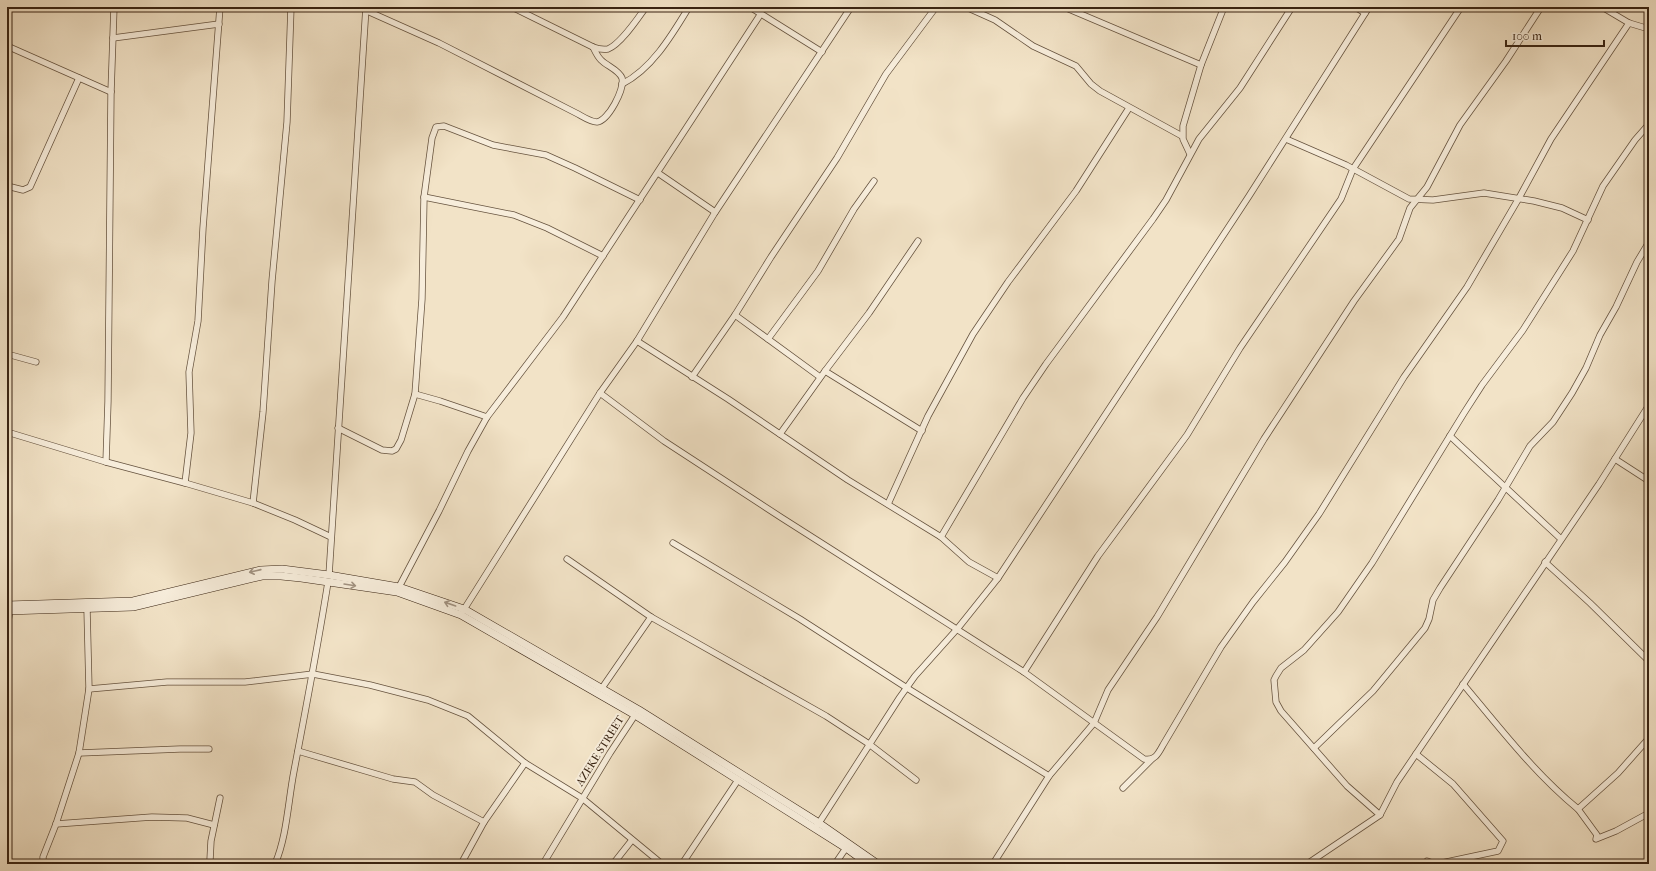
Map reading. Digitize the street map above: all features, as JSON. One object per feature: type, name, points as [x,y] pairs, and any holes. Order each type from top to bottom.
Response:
[{"type":"main road","points":[[9,608],[133,602],[261,570],[282,570],[397,592],[463,612],[636,715],[738,780],[817,826]]},
{"type":"main road","points":[[9,608],[86,609],[133,607],[262,576],[329,578],[399,587],[463,612],[602,688],[849,847],[878,864]]},
{"type":"main road","points":[[849,847],[868,864]]},
{"type":"street","points":[[106,462],[111,92],[114,7]]},
{"type":"street","points":[[185,483],[192,433],[189,372],[198,321],[203,228],[220,7]]},
{"type":"street","points":[[253,503],[263,412],[272,281],[287,122],[291,7]]},
{"type":"street","points":[[512,7],[593,46],[603,49],[614,45],[646,7]]},
{"type":"street","points":[[622,84],[640,73],[662,48],[689,7]]},
{"type":"street","points":[[750,7],[760,15],[822,52]]},
{"type":"street","points":[[463,612],[600,393],[637,341],[715,212],[851,7]]},
{"type":"street","points":[[692,377],[735,314],[836,158],[886,74],[936,7]]},
{"type":"street","points":[[966,7],[995,20],[1032,46],[1076,66],[1095,88],[1182,136]]},
{"type":"street","points":[[1064,7],[1201,65]]},
{"type":"street","points":[[1190,154],[1184,144],[1182,136],[1183,126],[1201,65],[1224,7]]},
{"type":"street","points":[[941,537],[1023,398],[1074,325],[1154,219],[1199,139],[1240,88],[1292,7]]},
{"type":"street","points":[[1355,7],[1365,12]]},
{"type":"street","points":[[817,826],[869,744],[907,688],[998,578],[1286,139],[1369,7]]},
{"type":"street","points":[[1024,672],[1098,556],[1187,435],[1240,348],[1341,199],[1353,169],[1461,7]]},
{"type":"street","points":[[993,864],[1049,776],[1094,723],[1108,690],[1157,617],[1283,409],[1354,301],[1399,239],[1410,208],[1427,187],[1460,125],[1506,61],[1541,7]]},
{"type":"street","points":[[1602,7],[1629,23],[1649,29]]},
{"type":"street","points":[[275,864],[281,850],[329,578],[366,8],[439,43],[592,121],[597,122],[603,120],[609,113],[622,84],[622,79],[619,74],[601,61],[593,46]]},
{"type":"street","points":[[399,587],[487,417],[563,317],[760,15]]},
{"type":"street","points":[[1123,788],[1152,759],[1156,758],[1221,648],[1253,602],[1285,562],[1319,514],[1404,377],[1467,287],[1519,198],[1551,139],[1629,23]]},
{"type":"street","points":[[113,38],[219,24]]},
{"type":"street","points":[[7,46],[111,92]]},
{"type":"street","points":[[7,186],[23,190],[30,187],[79,78]]},
{"type":"street","points":[[888,504],[950,375],[973,334],[1008,282],[1076,191],[1129,108]]},
{"type":"street","points":[[1380,815],[1347,786],[1281,711],[1276,702],[1274,680],[1281,668],[1304,650],[1338,612],[1372,563],[1482,384],[1523,330],[1573,251],[1603,186],[1635,140],[1649,124]]},
{"type":"street","points":[[338,428],[382,450],[392,451],[396,449],[401,440],[415,394],[422,299],[424,197],[432,138],[435,128],[441,125],[493,145],[546,155],[640,200]]},
{"type":"street","points":[[1286,139],[1353,169],[1401,195],[1417,200],[1433,200],[1484,193],[1519,198],[1562,208],[1588,220]]},
{"type":"street","points":[[658,173],[715,212]]},
{"type":"street","points":[[768,339],[818,271],[854,209],[874,181]]},
{"type":"street","points":[[424,197],[514,215],[547,228],[603,256]]},
{"type":"street","points":[[780,434],[820,377],[869,313],[918,241]]},
{"type":"street","points":[[1314,748],[1377,687],[1424,628],[1429,619],[1431,605],[1436,594],[1505,488],[1530,446],[1553,422],[1586,368],[1600,334],[1616,307],[1637,262],[1649,242]]},
{"type":"street","points":[[735,314],[820,377]]},
{"type":"street","points":[[637,341],[728,399],[848,480],[941,537],[969,562],[998,578]]},
{"type":"street","points":[[7,354],[36,362]]},
{"type":"street","points":[[825,371],[922,431]]},
{"type":"street","points":[[600,393],[664,441],[789,522],[958,628],[1024,672],[1144,759],[1152,759]]},
{"type":"street","points":[[415,394],[487,417]]},
{"type":"street","points":[[1307,864],[1380,815],[1397,782],[1615,459],[1649,405]]},
{"type":"street","points":[[7,432],[106,462],[253,503],[331,537]]},
{"type":"street","points":[[1450,436],[1561,539]]},
{"type":"street","points":[[1615,459],[1649,481]]},
{"type":"street","points":[[673,543],[800,619],[907,688],[1049,776]]},
{"type":"street","points":[[567,559],[651,617],[826,716],[869,744],[916,780]]},
{"type":"street","points":[[1545,562],[1590,603],[1649,661]]},
{"type":"street","points":[[7,630],[9,608]]},
{"type":"street","points":[[43,864],[44,857],[79,753],[90,689],[86,609]]},
{"type":"street","points":[[602,688],[651,617]]},
{"type":"street","points":[[90,689],[167,682],[269,680],[313,674],[370,685],[428,700],[468,716],[526,763],[582,798],[662,864]]},
{"type":"street","points":[[1463,684],[1537,770],[1578,809],[1597,836],[1596,839],[1616,831],[1649,813]]},
{"type":"street","name":"AZEKE STREET","points":[[543,864],[610,753],[636,715]]},
{"type":"street","points":[[1578,809],[1618,773],[1649,738]]},
{"type":"street","points":[[79,753],[208,749]]},
{"type":"street","points":[[298,751],[393,779],[415,782],[433,794],[484,822]]},
{"type":"street","points":[[1416,754],[1453,784],[1503,841],[1498,851],[1436,864],[1427,861]]},
{"type":"street","points":[[461,864],[484,822],[526,763]]},
{"type":"street","points":[[682,864],[738,780]]},
{"type":"street","points":[[210,860],[211,840],[220,798]]},
{"type":"street","points":[[56,824],[152,816],[187,818],[214,825]]},
{"type":"street","points":[[613,864],[632,840]]},
{"type":"street","points":[[835,864],[849,847]]}]
